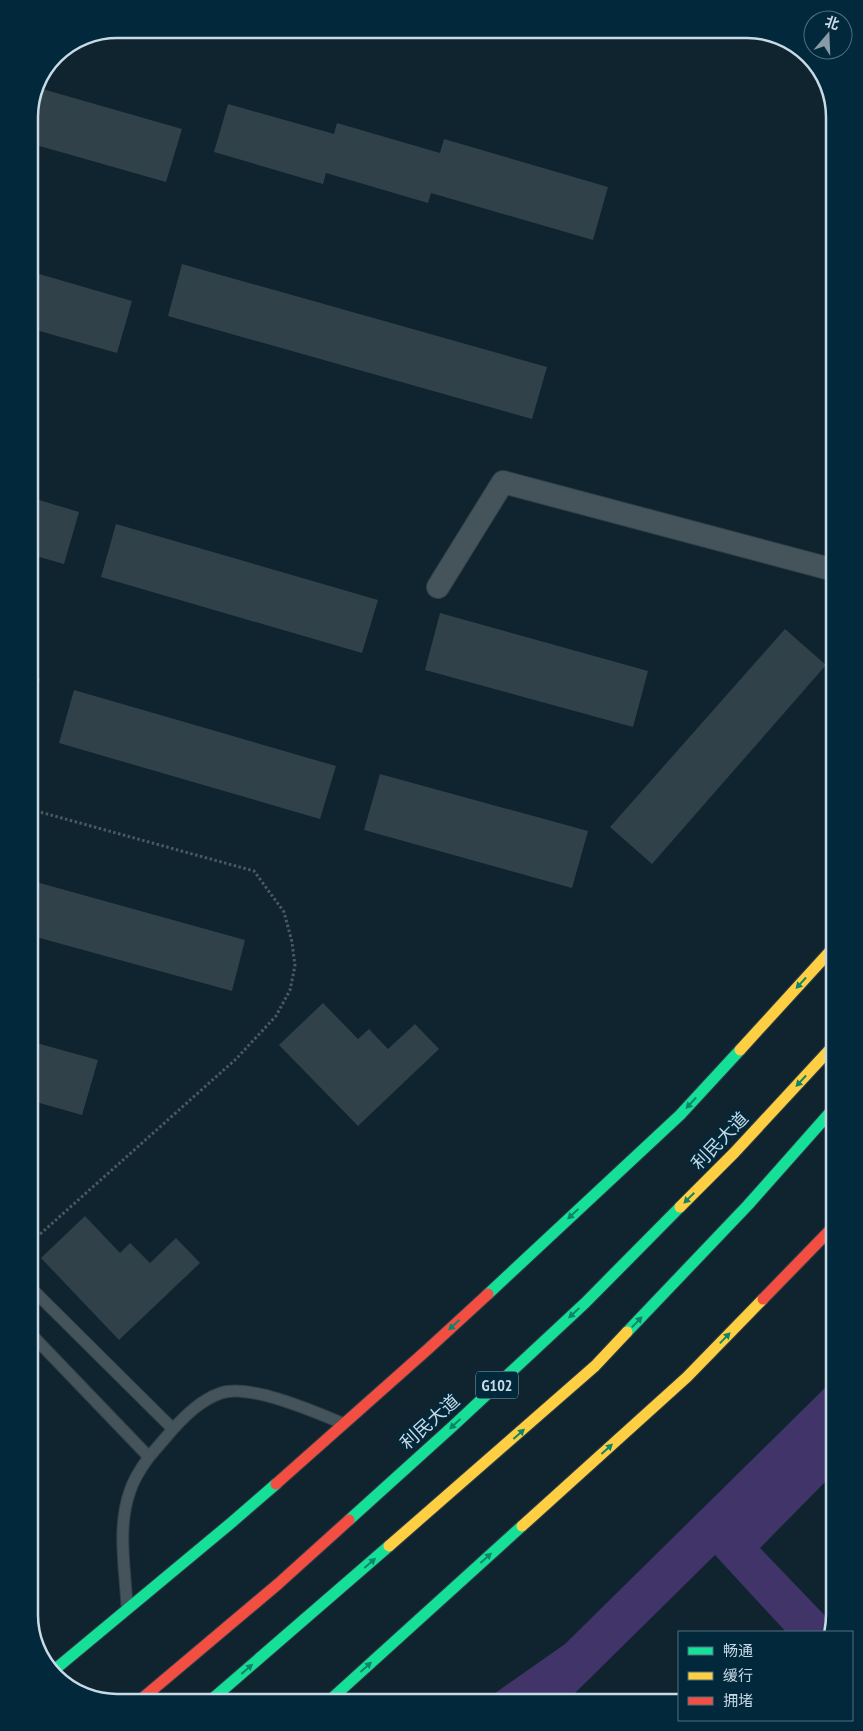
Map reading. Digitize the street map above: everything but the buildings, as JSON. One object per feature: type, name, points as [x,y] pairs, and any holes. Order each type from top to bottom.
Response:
[{"type":"highway","points":[[58,1667],[231,1523],[427,1350],[680,1114],[826,957]]},
{"type":"highway","name":"利民大道","points":[[149,1693],[278,1584],[453,1426],[585,1303],[734,1153],[826,1054]]},
{"type":"highway","points":[[219,1693],[595,1366],[748,1205],[826,1117]]},
{"type":"highway","points":[[337,1693],[687,1377],[826,1234]]},
{"type":"street","points":[[438,587],[503,482],[826,568]]},
{"type":"lane","points":[[37,1294],[173,1429]]},
{"type":"lane","points":[[37,1341],[149,1457]]},
{"type":"lane","points":[[127,1610],[122,1531],[130,1492],[138,1474],[149,1457],[191,1410],[223,1392],[243,1390],[308,1409],[344,1423]]},
{"type":"path","points":[[37,1237],[236,1059],[276,1016],[290,990],[295,966],[292,942],[284,912],[254,871],[38,811]]},
{"type":"shaded area","points":[[826,1387],[826,1481],[760,1548],[826,1617],[823,1631],[785,1631],[715,1555],[574,1694],[494,1694],[565,1644]]},
{"type":"traffic: fast","points":[[488,1294],[680,1115],[740,1050]]},
{"type":"traffic: fast","points":[[627,1332],[748,1205],[826,1117]]},
{"type":"traffic: fast","points":[[349,1520],[585,1303],[680,1207]]},
{"type":"traffic: fast","points":[[58,1667],[276,1484]]},
{"type":"traffic: fast","points":[[337,1693],[522,1526]]},
{"type":"traffic: fast","points":[[219,1693],[389,1546]]},
{"type":"traffic: slow","points":[[740,1050],[826,956]]},
{"type":"traffic: slow","points":[[680,1207],[734,1153],[826,1054]]},
{"type":"traffic: slow","points":[[522,1526],[687,1377],[763,1299]]},
{"type":"traffic: slow","points":[[389,1546],[595,1366],[627,1332]]},
{"type":"traffic: jam","points":[[763,1299],[826,1234]]},
{"type":"traffic: jam","points":[[276,1484],[488,1294]]},
{"type":"traffic: jam","points":[[149,1693],[278,1584],[349,1520]]}]
